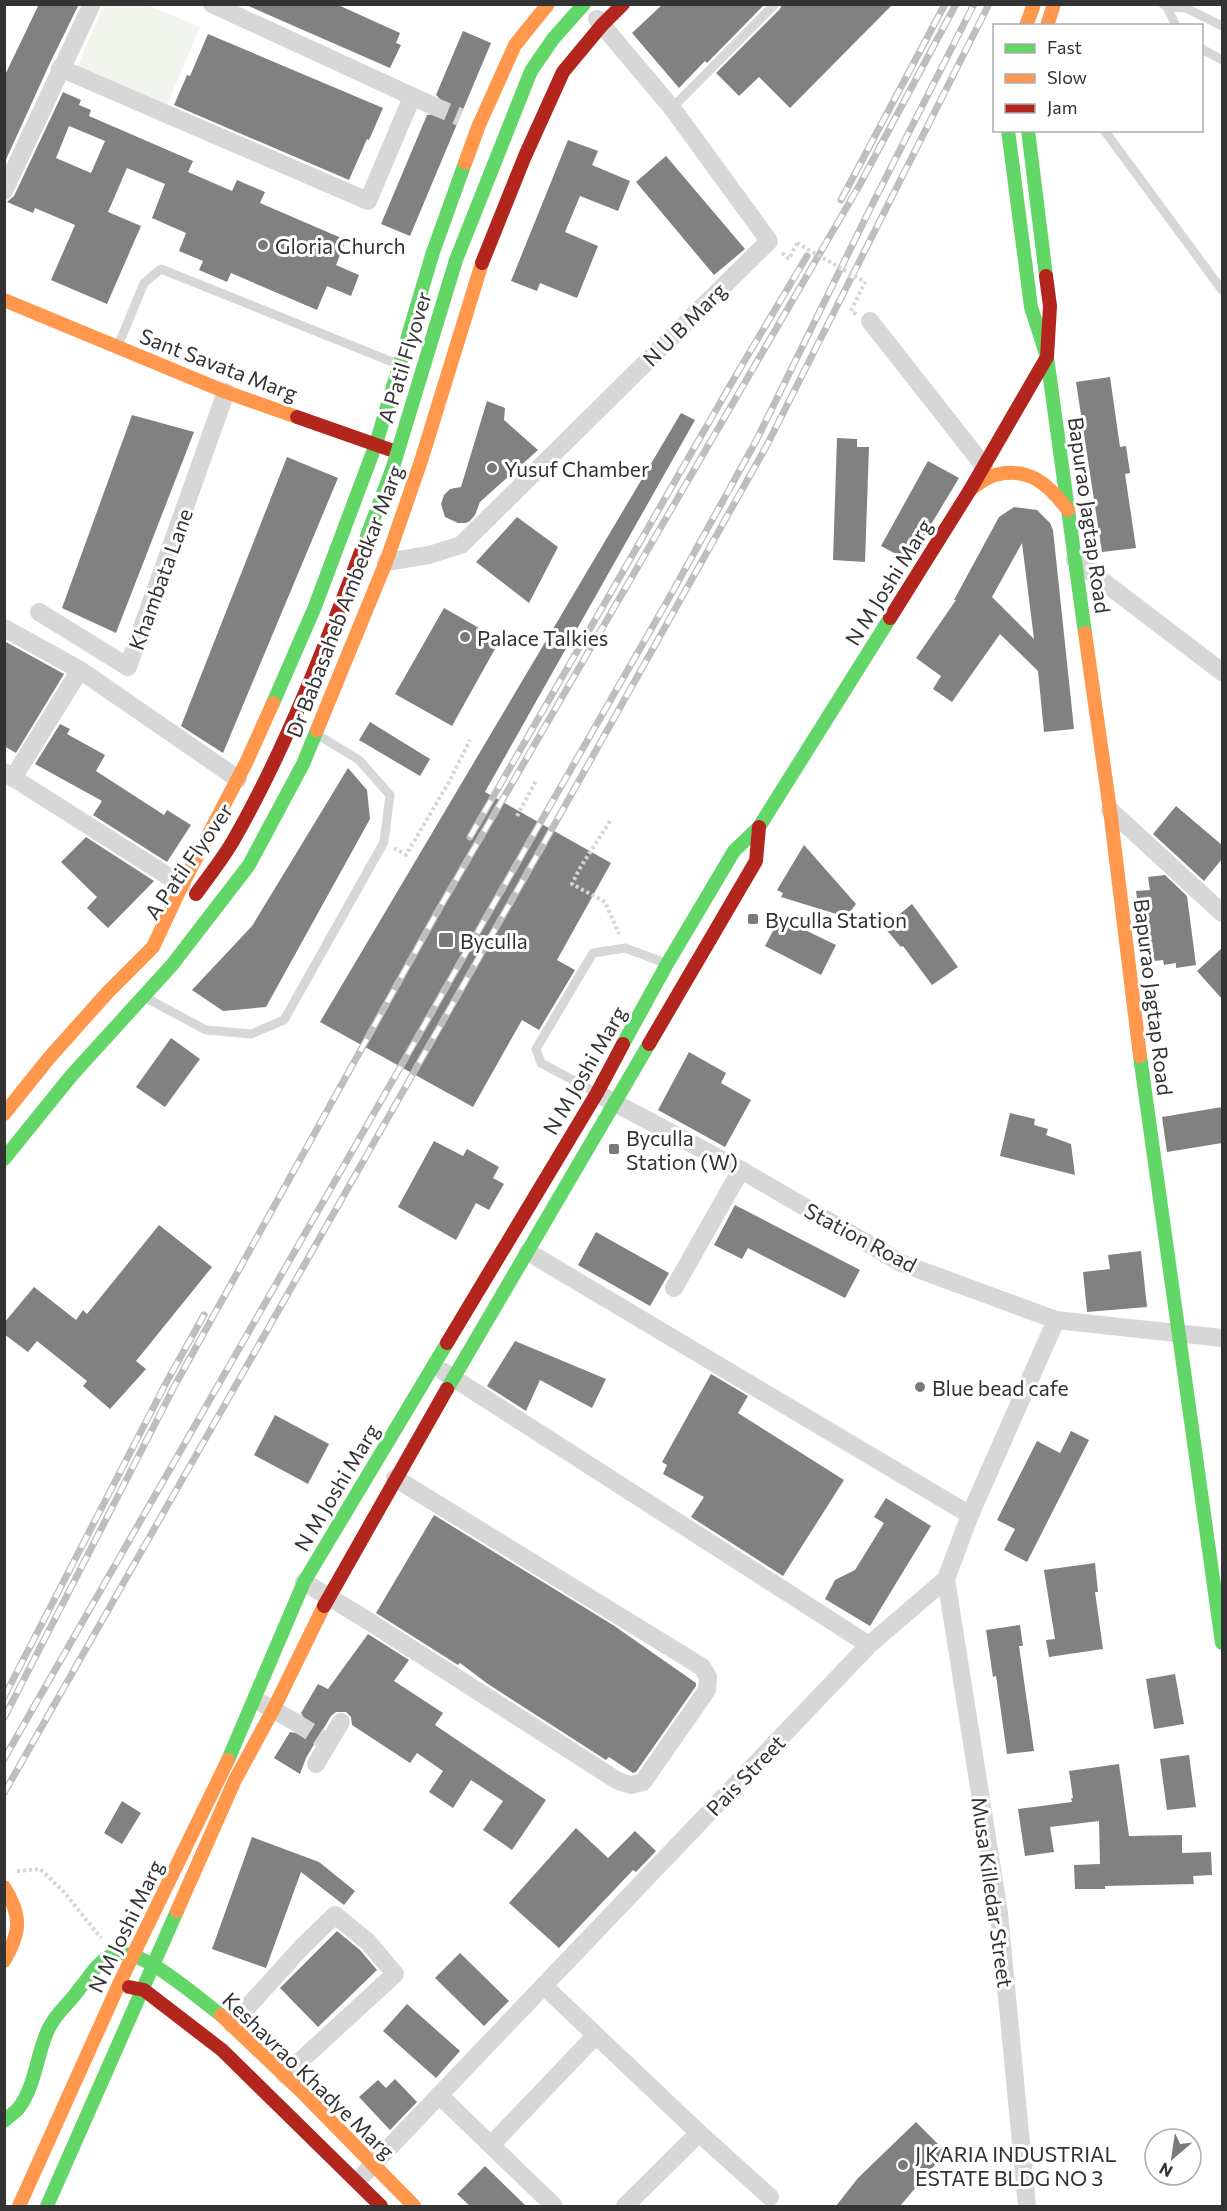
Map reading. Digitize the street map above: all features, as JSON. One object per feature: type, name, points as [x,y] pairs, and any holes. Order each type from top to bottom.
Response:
[{"type":"main road","points":[[189,889],[314,609],[376,444],[433,252],[480,125],[515,45],[548,4]]},
{"type":"main road","name":"A Patil Flyover","points":[[4,1114],[93,1008],[153,947],[189,889],[232,843],[266,778],[336,618],[393,467],[456,260],[531,71],[553,39],[585,4]]},
{"type":"main road","name":"Dr Babasaheb Ambedkar Marg","points":[[4,1159],[71,1076],[172,965],[249,865],[303,764],[386,562],[421,461],[478,272],[525,156],[563,72],[602,25],[623,4]]},
{"type":"main road","points":[[1027,24],[1034,4]]},
{"type":"main road","points":[[1048,24],[1054,4]]},
{"type":"main road","points":[[1008,132],[1031,307],[1047,357]]},
{"type":"main road","name":"N M Joshi Marg","points":[[47,2206],[235,1780],[273,1710],[328,1597],[615,1102],[734,851],[759,827],[970,490],[1047,357],[1050,306],[1028,132]]},
{"type":"main road","name":"Sant Savata Marg","points":[[4,300],[226,392],[421,461]]},
{"type":"main road","name":"Bapurao Jagtap Road","points":[[1047,357],[1110,810],[1146,1106],[1219,1597],[1222,1642]]},
{"type":"main road","points":[[970,490],[993,476],[1014,473],[1033,477],[1052,489],[1068,510]]},
{"type":"main road","name":"N M Joshi Marg","points":[[19,2206],[120,1984],[222,1775],[303,1582],[352,1504],[433,1364],[597,1093],[678,971],[756,861],[759,827]]},
{"type":"main road","points":[[352,1504],[374,1517]]},
{"type":"main road","points":[[4,1887],[13,1900],[19,1922],[16,1943],[4,1961]]},
{"type":"main road","points":[[4,2121],[18,2109],[30,2086],[53,2018],[79,1990],[94,1968],[113,1954]]},
{"type":"main road","name":"Keshavrao Khadye Marg","points":[[113,1954],[134,1955],[154,1965],[232,2024],[414,2206]]},
{"type":"main road","name":"Keshavrao Khadye Marg","points":[[79,1990],[120,1984],[144,1990],[222,2050],[381,2206]]},
{"type":"street","points":[[4,190],[92,4]]},
{"type":"street","points":[[212,4],[431,105]]},
{"type":"street","name":"N U B Marg","points":[[386,562],[429,555],[460,545],[769,241],[672,108],[585,4]]},
{"type":"street","points":[[60,68],[368,201],[412,97]]},
{"type":"street","points":[[460,117],[480,125]]},
{"type":"street","points":[[870,321],[984,466]]},
{"type":"street","name":"Khambata Lane","points":[[39,612],[128,667],[226,392]]},
{"type":"street","points":[[1075,560],[1222,672]]},
{"type":"street","points":[[4,628],[80,670],[238,779]]},
{"type":"street","points":[[80,670],[9,775],[189,889]]},
{"type":"street","points":[[1110,810],[1222,913]]},
{"type":"street","name":"Station Road","points":[[597,1093],[741,1170],[901,1263],[1056,1320],[1222,1338]]},
{"type":"street","points":[[674,1288],[741,1170]]},
{"type":"street","points":[[528,1252],[970,1515]]},
{"type":"street","name":"Pais Street","points":[[356,2182],[868,1646],[946,1579],[970,1515],[1056,1320]]},
{"type":"street","points":[[433,1364],[868,1646]]},
{"type":"street","points":[[303,1582],[618,1781],[631,1785],[643,1782],[707,1690],[708,1677],[702,1667],[395,1478]]},
{"type":"street","name":"Musa Killedar Street","points":[[946,1579],[999,1913],[1027,2206]]},
{"type":"street","points":[[255,1699],[295,1722]]},
{"type":"street","points":[[316,1764],[325,1741],[340,1722]]},
{"type":"street","points":[[232,2024],[302,1947],[335,1916],[368,1942],[395,1974],[285,2075]]},
{"type":"street","points":[[544,1986],[770,2197]]},
{"type":"street","points":[[490,2145],[596,2035]]},
{"type":"street","points":[[440,2095],[554,2206]]},
{"type":"street","points":[[625,2206],[699,2133]]},
{"type":"lane","points":[[672,108],[775,4]]},
{"type":"lane","points":[[1165,6],[1175,24]]},
{"type":"lane","points":[[1165,6],[1186,8],[1222,26]]},
{"type":"lane","points":[[1203,50],[1222,60]]},
{"type":"lane","points":[[1105,132],[1222,290]]},
{"type":"lane","points":[[118,346],[144,283],[161,269],[398,364]]},
{"type":"lane","points":[[143,996],[207,1030],[251,1034],[284,1020],[384,842],[390,795],[359,760],[316,734]]},
{"type":"lane","points":[[597,1093],[541,1063],[537,1049],[593,953],[625,948],[678,971]]},
{"type":"path","points":[[796,243],[865,282]]},
{"type":"path","points":[[384,842],[406,855],[449,782],[470,740]]},
{"type":"path","points":[[517,816],[537,779]]},
{"type":"path","points":[[610,821],[572,884],[605,902],[625,948]]},
{"type":"path","points":[[16,1871],[40,1869],[64,1892],[113,1954]]},
{"type":"shaded area","points":[[104,5],[147,5],[200,27],[167,105],[77,67]]},
{"type":"building","points":[[39,4],[79,4],[4,164],[4,77]]},
{"type":"building","points":[[244,4],[336,4],[400,33],[396,43],[401,45],[390,68]]},
{"type":"building","points":[[663,4],[765,4],[679,88],[632,33]]},
{"type":"building","points":[[782,4],[893,4],[790,108],[759,77],[739,96],[716,73],[780,9]]},
{"type":"building","points":[[463,31],[491,43],[410,236],[381,224],[427,115],[437,114],[441,109],[440,99],[436,95]]},
{"type":"building","points":[[208,34],[383,108],[349,180],[174,105],[187,75],[190,76]]},
{"type":"building","points":[[63,92],[81,100],[79,105],[91,110],[89,116],[193,161],[188,172],[232,191],[237,180],[265,192],[260,203],[346,240],[336,265],[359,275],[351,296],[327,286],[317,310],[231,273],[227,282],[199,270],[203,261],[179,251],[186,233],[152,218],[165,184],[127,168],[108,212],[141,226],[107,304],[51,280],[75,225],[35,208],[33,213],[7,202],[14,196]],"holes":[[[69,126],[105,141],[91,173],[56,158]]]},
{"type":"building","points":[[568,140],[598,151],[592,165],[630,181],[618,211],[580,196],[565,232],[598,246],[577,298],[540,283],[537,291],[511,281]]},
{"type":"building","points":[[666,156],[745,249],[714,275],[636,182]]},
{"type":"building","points":[[1110,377],[1120,447],[1126,446],[1130,473],[1125,474],[1136,548],[1102,552],[1076,382]]},
{"type":"building","name":"Yusuf Chamber","points":[[487,401],[505,408],[504,420],[538,450],[480,502],[470,521],[458,523],[445,517],[441,504],[444,495],[450,489],[461,487]]},
{"type":"building","points":[[681,413],[695,420],[485,792],[611,863],[557,960],[575,970],[539,1030],[522,1020],[473,1107],[320,1022]]},
{"type":"building","points":[[132,415],[194,432],[116,633],[62,608]]},
{"type":"building","points":[[837,438],[857,439],[857,447],[869,447],[865,562],[833,560]]},
{"type":"building","points":[[287,457],[338,478],[223,753],[181,726]]},
{"type":"building","points":[[928,461],[959,478],[909,561],[881,546]]},
{"type":"building","points":[[1014,507],[1037,510],[1050,523],[1053,530],[1074,729],[1044,732],[1038,671],[1000,634],[952,702],[933,689],[941,676],[916,658],[956,600],[954,600],[999,517]],"holes":[[[1022,543],[1034,639],[992,597]]]},
{"type":"building","points":[[517,517],[558,547],[529,603],[476,562]]},
{"type":"building","points":[[444,608],[500,640],[452,726],[395,694]]},
{"type":"building","points":[[6,642],[64,674],[16,753],[4,746],[4,646]]},
{"type":"building","points":[[370,722],[430,759],[420,776],[359,740]]},
{"type":"building","points":[[60,724],[70,729],[67,734],[105,755],[96,771],[164,815],[167,810],[191,825],[167,862],[93,815],[102,801],[35,764]]},
{"type":"building","points":[[348,768],[367,790],[370,819],[266,1007],[223,1011],[192,990],[252,926]]},
{"type":"building","points":[[1176,806],[1222,845],[1222,859],[1204,881],[1153,834]]},
{"type":"building","points":[[86,837],[154,881],[108,928],[87,908],[97,897],[61,862]]},
{"type":"building","points":[[804,845],[856,904],[846,917],[781,897],[783,893],[777,890]]},
{"type":"building","points":[[1165,875],[1187,896],[1196,965],[1176,968],[1176,963],[1164,965],[1163,960],[1146,962],[1136,891],[1150,890],[1148,877]]},
{"type":"building","points":[[912,904],[958,967],[932,985],[903,946],[901,947],[884,927]]},
{"type":"building","points":[[780,918],[836,945],[821,975],[765,946]]},
{"type":"building","points":[[1222,948],[1222,999],[1197,971]]},
{"type":"building","points":[[171,1038],[200,1059],[165,1107],[136,1087]]},
{"type":"building","points":[[689,1052],[726,1073],[721,1083],[751,1100],[725,1147],[658,1110]]},
{"type":"building","points":[[1222,1107],[1222,1143],[1167,1152],[1162,1117]]},
{"type":"building","points":[[1010,1113],[1035,1119],[1034,1125],[1048,1129],[1046,1135],[1071,1144],[1075,1175],[1000,1156]]},
{"type":"building","points":[[434,1141],[463,1156],[467,1149],[499,1167],[493,1178],[504,1184],[489,1210],[476,1203],[456,1240],[398,1207]]},
{"type":"building","points":[[735,1205],[860,1270],[845,1298],[748,1248],[742,1259],[714,1245]]},
{"type":"building","points":[[159,1225],[212,1267],[136,1361],[146,1369],[110,1409],[83,1386],[87,1381],[37,1341],[28,1352],[4,1334],[4,1323],[34,1287],[76,1320],[83,1310],[87,1314]]},
{"type":"building","points":[[596,1232],[669,1273],[650,1306],[578,1265]]},
{"type":"building","points":[[1141,1251],[1147,1307],[1087,1312],[1083,1272],[1110,1269],[1108,1255]]},
{"type":"building","points":[[515,1341],[606,1379],[592,1408],[540,1380],[526,1411],[487,1386]]},
{"type":"building","points":[[711,1374],[748,1396],[738,1413],[844,1480],[783,1576],[691,1517],[704,1497],[663,1474],[667,1465],[662,1462]]},
{"type":"building","points":[[275,1415],[329,1444],[308,1484],[254,1455]]},
{"type":"building","points":[[1071,1431],[1089,1440],[1027,1562],[1004,1550],[1015,1529],[997,1520],[1037,1441],[1060,1453]]},
{"type":"building","points":[[886,1498],[931,1526],[870,1626],[825,1599],[835,1580],[855,1570],[884,1523],[874,1517]]},
{"type":"building","points":[[434,1515],[613,1625],[696,1683],[636,1772],[633,1773],[609,1757],[606,1760],[488,1684],[460,1663],[458,1665],[376,1613]]},
{"type":"building","points":[[1095,1563],[1098,1592],[1095,1592],[1103,1649],[1049,1657],[1046,1640],[1055,1639],[1044,1570]]},
{"type":"building","points":[[1020,1625],[1023,1646],[1019,1646],[1034,1751],[1007,1754],[996,1676],[993,1677],[986,1630]]},
{"type":"building","points":[[368,1634],[409,1660],[394,1681],[443,1713],[435,1725],[546,1800],[512,1850],[483,1830],[503,1801],[471,1780],[453,1808],[429,1792],[443,1771],[417,1753],[410,1763],[352,1725],[351,1717],[346,1712],[336,1712],[331,1716],[306,1758],[300,1774],[274,1758],[290,1732],[296,1733],[304,1728],[306,1721],[301,1713],[318,1684],[328,1689]]},
{"type":"building","points":[[1175,1674],[1184,1724],[1154,1729],[1146,1679]]},
{"type":"building","points":[[1189,1755],[1196,1807],[1167,1810],[1160,1759]]},
{"type":"building","points":[[1119,1764],[1129,1836],[1182,1835],[1182,1853],[1211,1852],[1212,1875],[1193,1876],[1194,1884],[1075,1889],[1074,1865],[1100,1864],[1099,1821],[1050,1827],[1054,1852],[1025,1856],[1018,1809],[1072,1802],[1069,1771]]},
{"type":"building","points":[[122,1801],[141,1813],[122,1844],[104,1833]]},
{"type":"building","points":[[576,1828],[608,1858],[635,1831],[656,1851],[636,1872],[633,1870],[559,1948],[509,1903]]},
{"type":"building","points":[[252,1837],[319,1862],[355,1891],[344,1905],[301,1872],[266,1968],[212,1949]]},
{"type":"building","points":[[337,1931],[360,1950],[377,1970],[318,2027],[280,1988]]},
{"type":"building","points":[[460,1953],[509,2001],[484,2026],[435,1978]]},
{"type":"building","points":[[407,2004],[460,2051],[436,2078],[383,2031]]},
{"type":"building","points":[[395,2079],[417,2102],[390,2130],[359,2097],[378,2080],[386,2088]]},
{"type":"building","name":"J KARIA INDUSTRIAL ESTATE BLDG NO 3","points":[[916,2122],[946,2152],[900,2206],[836,2206],[858,2178]]},
{"type":"building","points":[[485,2166],[526,2206],[470,2206],[457,2194]]},
{"type":"tunnel","points":[[431,105],[460,117]]},
{"type":"tunnel","points":[[295,1722],[322,1739]]},
{"type":"railway","points":[[841,200],[945,4]]},
{"type":"railway","points":[[4,1718],[175,1385],[439,909],[859,186],[956,4]]},
{"type":"railway","points":[[4,1759],[673,591],[756,441],[974,4]]},
{"type":"railway","points":[[4,1793],[543,845],[767,445],[989,4]]},
{"type":"railway","points":[[470,837],[807,256]]},
{"type":"railway","points":[[4,1697],[166,1383],[204,1315]]},
{"type":"traffic: fast","points":[[364,544],[393,467],[456,260],[531,71],[553,39],[584,4]]},
{"type":"traffic: fast","points":[[1008,132],[1031,307],[1047,357],[1085,633]]},
{"type":"traffic: fast","points":[[1028,132],[1046,276]]},
{"type":"traffic: fast","points":[[273,703],[314,609],[376,444],[433,252],[465,163]]},
{"type":"traffic: fast","points":[[623,1044],[734,851],[759,827],[890,618]]},
{"type":"traffic: fast","points":[[4,1159],[71,1076],[172,965],[249,865],[303,764],[317,730]]},
{"type":"traffic: fast","points":[[447,1389],[649,1044]]},
{"type":"traffic: fast","points":[[1140,1056],[1222,1643]]},
{"type":"traffic: fast","points":[[228,1760],[304,1582],[447,1343]]},
{"type":"traffic: fast","points":[[47,2206],[177,1911]]},
{"type":"traffic: fast","points":[[4,2121],[23,2102],[51,2024],[94,1970],[111,1955],[122,1953],[152,1964],[221,2015]]},
{"type":"traffic: slow","points":[[465,163],[479,125],[515,45],[548,4]]},
{"type":"traffic: slow","points":[[1027,24],[1034,4]]},
{"type":"traffic: slow","points":[[1048,24],[1054,4]]},
{"type":"traffic: slow","points":[[317,730],[386,562],[421,461],[482,263]]},
{"type":"traffic: slow","points":[[4,300],[226,392],[297,417]]},
{"type":"traffic: slow","points":[[970,490],[992,476],[1018,473],[1046,486],[1068,510]]},
{"type":"traffic: slow","points":[[1085,633],[1110,810],[1140,1056]]},
{"type":"traffic: slow","points":[[4,1114],[49,1058],[108,992],[153,947],[182,885],[246,763],[273,703]]},
{"type":"traffic: slow","points":[[177,1911],[235,1780],[273,1710],[324,1606]]},
{"type":"traffic: slow","points":[[19,2206],[119,1984],[228,1760]]},
{"type":"traffic: slow","points":[[4,1887],[14,1907],[17,1924],[14,1941],[4,1961]]},
{"type":"traffic: slow","points":[[221,2015],[303,2093],[414,2206]]},
{"type":"traffic: jam","points":[[482,263],[525,156],[563,72],[602,25],[623,4]]},
{"type":"traffic: jam","points":[[890,618],[970,490],[1047,357],[1050,306],[1046,276]]},
{"type":"traffic: jam","points":[[297,417],[391,450]]},
{"type":"traffic: jam","points":[[196,894],[233,841],[288,733],[364,544]]},
{"type":"traffic: jam","points":[[649,1044],[756,861],[759,827]]},
{"type":"traffic: jam","points":[[447,1343],[597,1093],[623,1044]]},
{"type":"traffic: jam","points":[[324,1606],[447,1389]]},
{"type":"traffic: jam","points":[[129,1987],[144,1990],[222,2050],[381,2206]]},
{"type":"place","name":"Gloria Church","points":[[263,245]]},
{"type":"place","name":"Yusuf Chamber","points":[[492,468]]},
{"type":"place","name":"Palace Talkies","points":[[465,637]]},
{"type":"place","name":"Byculla Station","points":[[753,919]]},
{"type":"place","name":"Byculla","points":[[446,940]]},
{"type":"place","name":"Byculla Station (W)","points":[[614,1149]]},
{"type":"place","name":"Blue bead cafe","points":[[920,1387]]},
{"type":"place","name":"J KARIA INDUSTRIAL ESTATE BLDG NO 3","points":[[903,2165]]}]
